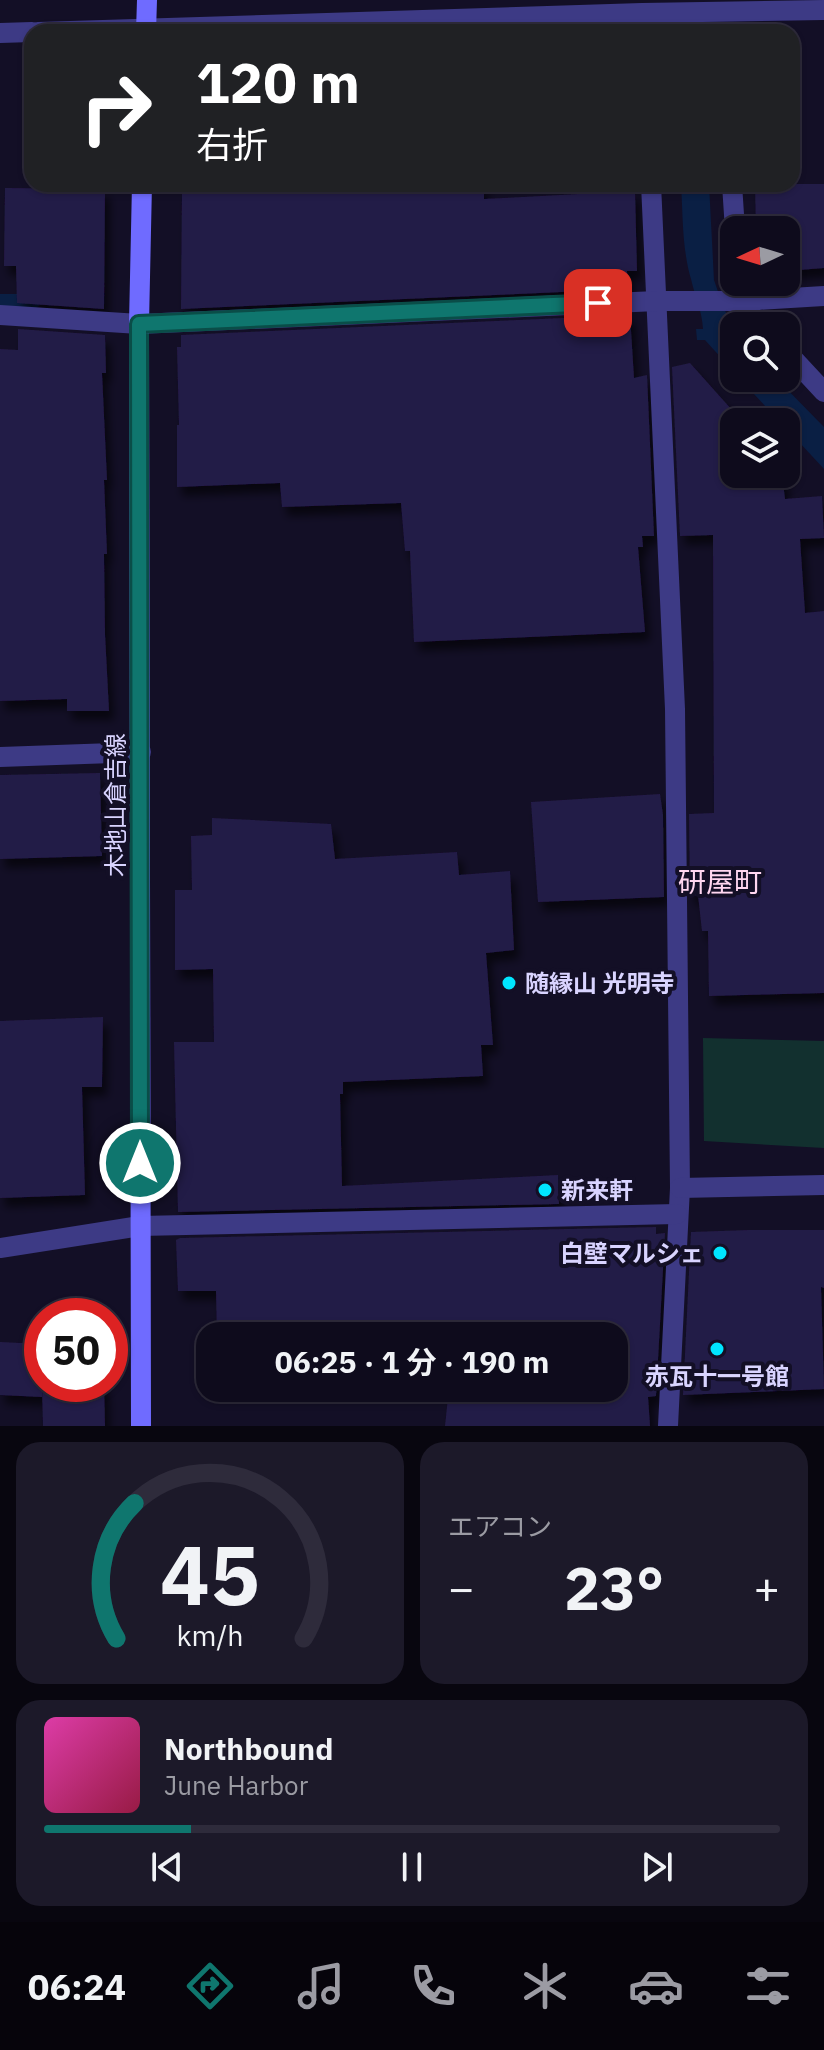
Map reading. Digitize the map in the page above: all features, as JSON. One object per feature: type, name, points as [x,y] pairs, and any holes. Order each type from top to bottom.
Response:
[{"type":"main road","points":[[146,24],[147,0]]},
{"type":"main road","name":"木地山倉吉線","points":[[141,1426],[139,324],[142,192]]},
{"type":"street","points":[[363,24],[824,10]]},
{"type":"street","points":[[0,33],[24,32]]},
{"type":"street","points":[[651,192],[675,709],[680,1188],[668,1426]]},
{"type":"street","points":[[733,192],[734,216]]},
{"type":"street","points":[[0,315],[139,324],[657,301],[720,294]]},
{"type":"street","points":[[800,295],[824,296]]},
{"type":"street","points":[[800,366],[824,392]]},
{"type":"street","points":[[0,757],[141,752]]},
{"type":"street","points":[[680,1188],[824,1185]]},
{"type":"street","points":[[0,1248],[140,1226],[677,1214]]},
{"type":"green space","points":[[703,1038],[824,1041],[824,1148],[704,1141]]},
{"type":"water","points":[[681,192],[709,192],[714,280],[726,312],[720,312],[720,357],[705,340],[697,340],[696,329],[703,329],[686,256]]},
{"type":"water","points":[[752,392],[790,392],[824,427],[824,469],[800,443],[800,408],[767,408]]},
{"type":"building","points":[[800,184],[824,184],[824,268],[800,270],[800,216],[756,216],[755,192],[800,192]]},
{"type":"building","points":[[5,188],[24,188],[24,192],[105,192],[104,309],[17,303],[16,266],[4,266]]},
{"type":"building","points":[[182,192],[484,192],[484,199],[635,192],[637,271],[627,271],[628,289],[181,309]]},
{"type":"building","points":[[630,315],[634,378],[647,375],[654,536],[642,536],[643,547],[638,547],[645,632],[414,642],[410,551],[405,551],[401,503],[282,507],[280,483],[177,487],[177,347],[181,347],[181,335]]},
{"type":"building","points":[[18,329],[105,335],[106,373],[102,373],[107,480],[104,480],[107,554],[104,554],[109,711],[67,711],[67,699],[0,701],[0,349],[18,350]]},
{"type":"building","points":[[690,363],[730,408],[720,408],[720,488],[784,488],[785,499],[822,496],[824,538],[800,539],[805,613],[824,611],[824,993],[709,996],[708,931],[702,931],[698,895],[690,896],[689,814],[714,813],[713,535],[680,536],[672,367]]},
{"type":"building","points":[[100,773],[102,856],[0,859],[0,775]]},
{"type":"building","points":[[660,794],[664,897],[538,902],[531,802]]},
{"type":"building","points":[[212,818],[331,824],[335,859],[457,852],[459,875],[510,871],[514,950],[486,953],[493,1045],[481,1045],[483,1076],[343,1082],[343,1094],[340,1094],[342,1186],[558,1175],[559,1204],[178,1212],[174,1042],[214,1042],[213,969],[175,970],[175,890],[192,890],[191,836],[212,835]]},
{"type":"building","points":[[103,1017],[102,1087],[82,1087],[85,1195],[0,1198],[0,1021]]},
{"type":"building","points":[[656,1227],[656,1234],[665,1233],[656,1396],[648,1397],[650,1426],[445,1426],[448,1402],[628,1402],[628,1322],[217,1322],[216,1291],[178,1291],[176,1240]]},
{"type":"building","points":[[824,1230],[824,1288],[821,1287],[824,1389],[683,1395],[691,1232]]},
{"type":"building","points":[[0,1342],[24,1343],[24,1396],[0,1395]]},
{"type":"building","points":[[42,1402],[104,1402],[105,1426],[43,1426]]},
{"type":"waterway","points":[[0,301],[34,301]]},
{"type":"place","name":"随縁山 光明寺","points":[[509,983]]},
{"type":"place","name":"新来軒","points":[[545,1190]]},
{"type":"place","name":"白壁マルシェ","points":[[720,1253]]},
{"type":"place","name":"赤瓦十一号館","points":[[717,1349]]},
{"type":"district","name":"研屋町","points":[[720,881]]},
{"type":"route","points":[[140,1163],[139,324],[598,303]]}]
